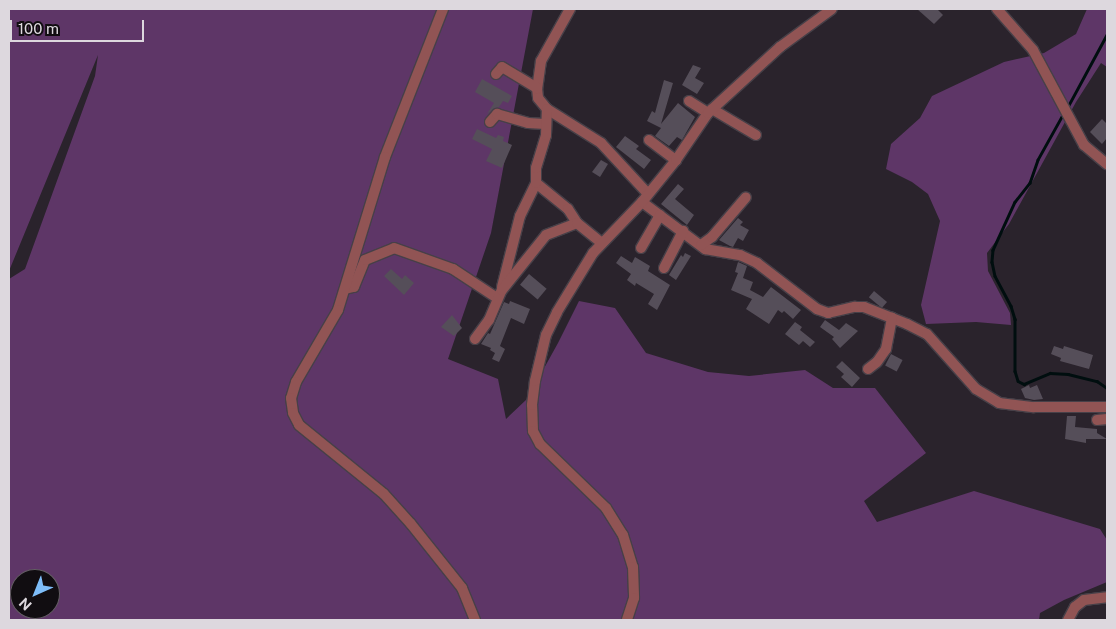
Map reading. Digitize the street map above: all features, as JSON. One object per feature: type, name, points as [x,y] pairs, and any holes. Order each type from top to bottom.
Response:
[{"type":"street","points":[[443,9],[386,157],[338,310],[296,382],[290,398],[293,413],[299,425],[310,436],[384,494],[411,524],[462,588],[475,620]]},
{"type":"street","points":[[570,9],[541,62],[537,88],[538,98],[547,109],[601,143],[660,215],[705,249],[740,255],[757,262],[817,309],[828,313],[864,307],[927,334],[976,389],[1000,403],[1034,407],[1107,407]]},
{"type":"street","points":[[627,620],[634,598],[633,567],[623,535],[606,508],[540,444],[533,431],[532,405],[535,381],[546,335],[557,312],[593,253],[645,198],[676,160],[710,111],[780,47],[832,9]]},
{"type":"street","points":[[997,9],[1032,50],[1070,123],[1084,145],[1107,164]]},
{"type":"street","points":[[496,74],[502,67],[537,88]]},
{"type":"street","points":[[689,101],[756,135]]},
{"type":"street","points":[[475,339],[489,320],[499,294],[520,216],[536,183],[536,168],[546,135],[547,109]]},
{"type":"street","points":[[490,122],[497,114],[528,123],[545,124]]},
{"type":"street","points":[[649,140],[676,160]]},
{"type":"street","points":[[536,183],[568,209],[577,223],[602,243]]},
{"type":"street","points":[[701,246],[712,237],[746,197]]},
{"type":"street","points":[[641,248],[660,215]]},
{"type":"street","points":[[499,294],[546,235],[577,223]]},
{"type":"street","points":[[664,268],[683,231]]},
{"type":"street","points":[[345,289],[354,288],[365,260],[394,248],[453,269],[499,294]]},
{"type":"street","points":[[868,369],[877,362],[886,349],[892,318]]},
{"type":"street","points":[[1068,620],[1074,607],[1084,600],[1107,597]]},
{"type":"shaded area","points":[[9,9],[533,9],[491,233],[448,359],[498,379],[506,419],[527,399],[579,301],[615,308],[646,353],[708,372],[749,376],[805,370],[833,388],[875,388],[926,453],[864,501],[877,522],[974,491],[1100,529],[1107,540],[1107,582],[1064,600],[1040,613],[1039,620],[9,620],[9,279],[25,269],[95,76],[98,55],[9,271]]},
{"type":"shaded area","points":[[1087,9],[1107,9],[1107,67],[1101,63],[1076,102],[1009,224],[987,253],[988,271],[1010,313],[1011,325],[976,322],[926,324],[921,305],[940,221],[928,194],[912,182],[886,169],[891,144],[920,118],[932,96],[1004,62],[1044,53],[1076,34]]},
{"type":"building","points":[[917,9],[937,9],[943,15],[934,24]]},
{"type":"building","points":[[693,65],[701,68],[695,78],[704,83],[697,94],[682,85]]},
{"type":"building","points":[[482,79],[512,96],[508,103],[503,101],[499,107],[487,114],[494,103],[475,92]]},
{"type":"building","points":[[664,80],[673,83],[661,124],[678,103],[695,117],[682,140],[677,137],[669,146],[655,136],[661,128],[647,121],[652,111],[655,113]]},
{"type":"building","points":[[1102,119],[1107,124],[1107,138],[1102,144],[1090,132]]},
{"type":"building","points":[[477,129],[496,138],[498,135],[504,137],[503,141],[512,145],[502,168],[486,161],[492,149],[472,139]]},
{"type":"building","points":[[625,136],[639,146],[636,149],[651,160],[644,169],[616,147]]},
{"type":"building","points":[[601,160],[608,164],[600,177],[592,172]]},
{"type":"building","points":[[678,184],[684,189],[675,199],[694,215],[687,225],[661,204]]},
{"type":"building","points":[[738,218],[743,222],[740,225],[749,230],[743,241],[738,238],[733,247],[719,240]]},
{"type":"building","points":[[685,253],[691,256],[676,280],[669,275],[681,255],[683,257]]},
{"type":"building","points":[[621,256],[632,263],[635,257],[650,266],[648,271],[670,285],[657,310],[648,304],[654,294],[636,283],[635,286],[627,280],[631,274],[616,263]]},
{"type":"building","points":[[738,262],[747,266],[743,278],[753,282],[750,290],[763,297],[771,287],[801,310],[793,319],[784,311],[782,313],[778,310],[769,324],[746,309],[752,299],[731,290],[738,273],[735,272]]},
{"type":"building","points":[[391,269],[402,279],[405,275],[414,283],[404,295],[384,276]]},
{"type":"building","points":[[529,274],[547,289],[538,300],[520,285]]},
{"type":"building","points":[[874,291],[887,302],[882,308],[869,297]]},
{"type":"building","points":[[510,301],[530,309],[524,324],[511,318],[500,346],[505,349],[499,362],[492,359],[495,353],[490,350],[491,348],[481,344],[488,333],[490,334],[504,302],[509,304]]},
{"type":"building","points":[[452,315],[462,328],[454,336],[441,327]]},
{"type":"building","points":[[825,320],[839,330],[846,323],[858,331],[840,348],[832,339],[834,337],[820,327]]},
{"type":"building","points":[[795,322],[802,327],[800,330],[815,342],[810,347],[803,341],[799,345],[785,334]]},
{"type":"building","points":[[1054,346],[1063,349],[1064,346],[1093,355],[1089,369],[1060,361],[1061,358],[1051,354]]},
{"type":"building","points":[[891,354],[903,360],[897,371],[885,366]]},
{"type":"building","points":[[842,361],[860,378],[852,387],[841,377],[844,374],[836,367]]},
{"type":"building","points":[[1029,385],[1030,388],[1037,385],[1043,399],[1025,398],[1021,389]]},
{"type":"building","points":[[1067,416],[1076,416],[1075,427],[1097,429],[1097,433],[1107,439],[1086,439],[1086,443],[1065,439]]},
{"type":"waterway","points":[[1067,108],[1107,34]]},
{"type":"waterway","points":[[1063,115],[1038,160],[1030,183],[1015,202],[993,250],[992,262],[995,276],[1011,306],[1015,319],[1015,371],[1018,381],[1024,384],[1050,373],[1068,374],[1097,381],[1107,388]]}]
